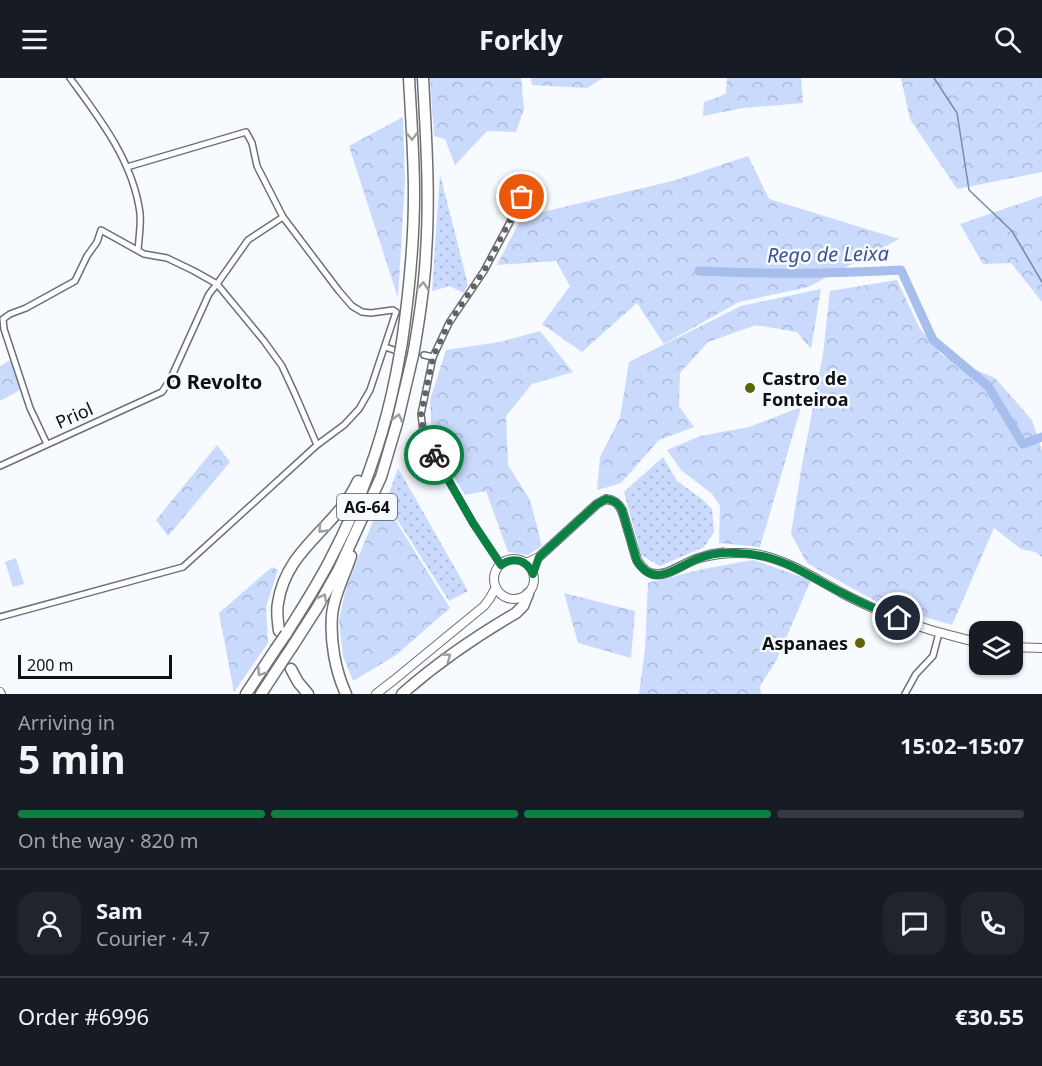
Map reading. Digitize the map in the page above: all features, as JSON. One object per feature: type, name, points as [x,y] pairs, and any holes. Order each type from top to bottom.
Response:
[{"type":"highway","name":"AG-64","points":[[246,694],[328,564],[350,520],[377,446],[396,378],[398,348],[408,300],[414,195],[409,78]]},
{"type":"highway","name":"AG-64","points":[[261,694],[317,608],[338,571],[367,508],[381,477],[417,352],[428,218],[423,78]]},
{"type":"highway","points":[[283,632],[277,606],[290,569],[304,548],[340,511],[377,446]]},
{"type":"highway","points":[[346,694],[340,682],[334,656],[332,613],[367,508]]},
{"type":"highway","points":[[402,694],[460,648],[516,613],[523,606],[528,594]]},
{"type":"highway","points":[[291,669],[308,694]]},
{"type":"street","points":[[70,78],[105,126],[127,167],[140,215],[138,250]]},
{"type":"street","points":[[0,616],[183,567],[317,445],[344,425],[359,409],[370,390],[396,312],[393,310],[362,312],[352,306],[284,217],[257,166],[252,143],[246,132],[127,167]]},
{"type":"street","points":[[501,565],[473,523],[429,446],[423,431],[421,414],[433,357],[449,323],[484,271],[528,182]]},
{"type":"street","points":[[217,284],[248,240],[284,217]]},
{"type":"street","points":[[47,444],[30,408],[4,329],[3,319],[75,282],[101,230],[144,254],[167,258],[217,284],[282,366],[317,445]]},
{"type":"street","name":"Priol","points":[[0,466],[162,392],[170,380],[209,294],[217,284]]},
{"type":"street","points":[[385,347],[398,348]]},
{"type":"street","points":[[417,352],[433,357]]},
{"type":"street","points":[[526,563],[539,557],[597,504],[606,499],[612,500],[622,510],[641,568],[655,575],[672,572],[697,559],[713,555],[756,554],[781,561],[810,574],[878,611],[939,633],[969,640]]},
{"type":"street","points":[[376,694],[484,606],[500,598],[517,599],[528,594],[533,587],[533,574],[539,557]]},
{"type":"street","points":[[505,597],[496,587],[495,575],[501,565],[506,561],[520,560],[526,563],[533,574]]},
{"type":"street","points":[[484,606],[496,587]]},
{"type":"street","points":[[905,694],[916,674],[933,656],[939,633]]},
{"type":"street","points":[[1023,647],[1042,648]]},
{"type":"green space","points":[[430,78],[521,78],[524,109],[516,132],[487,131],[455,165],[445,139],[434,136]]},
{"type":"green space","points":[[531,78],[603,78],[587,88],[532,85]]},
{"type":"green space","points":[[727,78],[801,78],[803,103],[743,108],[703,116],[704,102],[726,94]]},
{"type":"green space","points":[[901,78],[1042,78],[1042,172],[957,189],[910,119]]},
{"type":"green space","points":[[403,117],[405,180],[398,298],[349,146]]},
{"type":"green space","points":[[748,156],[769,199],[899,239],[808,287],[739,302],[664,344],[637,303],[582,352],[542,324],[570,286],[556,261],[497,265],[522,217],[676,180]]},
{"type":"green space","points":[[440,174],[468,285],[463,293],[450,286],[432,291]]},
{"type":"green space","points":[[1042,196],[1042,302],[1011,263],[983,264],[960,224]]},
{"type":"green space","points":[[897,280],[919,327],[941,355],[995,378],[1032,420],[1042,451],[1042,557],[1035,552],[1021,549],[994,528],[952,625],[879,603],[807,563],[791,534],[823,354],[830,291]]},
{"type":"green space","points":[[821,289],[811,349],[797,332],[756,325],[708,342],[680,373],[679,406],[694,427],[659,440],[621,483],[597,490],[600,457],[620,418],[629,362],[741,306]]},
{"type":"green space","points":[[540,331],[573,372],[532,384],[506,416],[508,465],[530,500],[542,546],[528,555],[508,552],[486,491],[465,495],[432,441],[430,400],[446,350],[500,342]]},
{"type":"green space","points":[[12,359],[20,390],[0,401],[0,366]]},
{"type":"green space","points":[[801,407],[760,547],[719,543],[720,506],[712,494],[681,470],[667,450],[700,436],[749,427]]},
{"type":"green space","points":[[217,445],[230,462],[168,536],[156,520]]},
{"type":"green space","points":[[663,457],[677,481],[712,509],[714,532],[704,547],[660,566],[641,555],[624,492]]},
{"type":"green space","points":[[398,468],[468,591],[449,601],[386,502]]},
{"type":"green space","points":[[382,499],[450,608],[396,655],[353,681],[343,656],[339,620],[346,588]]},
{"type":"green space","points":[[16,558],[24,584],[13,587],[5,562]]},
{"type":"green space","points":[[753,560],[811,580],[776,661],[760,686],[761,694],[639,694],[645,649],[648,583],[703,569]]},
{"type":"green space","points":[[272,567],[278,570],[266,607],[268,643],[234,692],[219,613]]},
{"type":"green space","points":[[564,593],[635,611],[631,658],[578,643]]},
{"type":"waterway","points":[[934,78],[957,113],[969,190],[1012,231],[1042,282]]},
{"type":"waterway","name":"Rego de Leixa","points":[[699,271],[800,273],[901,270],[933,340],[988,386],[1023,444],[1042,437]]},
{"type":"waterway","points":[[616,508],[620,517]]},
{"type":"waterway","points":[[628,545],[633,562],[640,570]]},
{"type":"waterway","points":[[650,569],[667,568],[694,555],[724,548]]},
{"type":"way so far","points":[[434,455],[423,431],[421,414],[433,357],[449,323],[484,271],[522,197]]},
{"type":"place","name":"Castro de Fonteiroa","points":[[750,388]]},
{"type":"place","name":"Aspanaes","points":[[860,643]]},
{"type":"district","name":"O Revolto","points":[[214,381]]},
{"type":"route","points":[[434,455],[473,523],[501,565],[506,561],[520,560],[529,566],[533,574],[539,557],[597,504],[606,499],[618,504],[622,510],[641,568],[655,575],[672,572],[697,559],[713,555],[756,554],[781,561],[810,574],[842,593],[898,618]]}]
